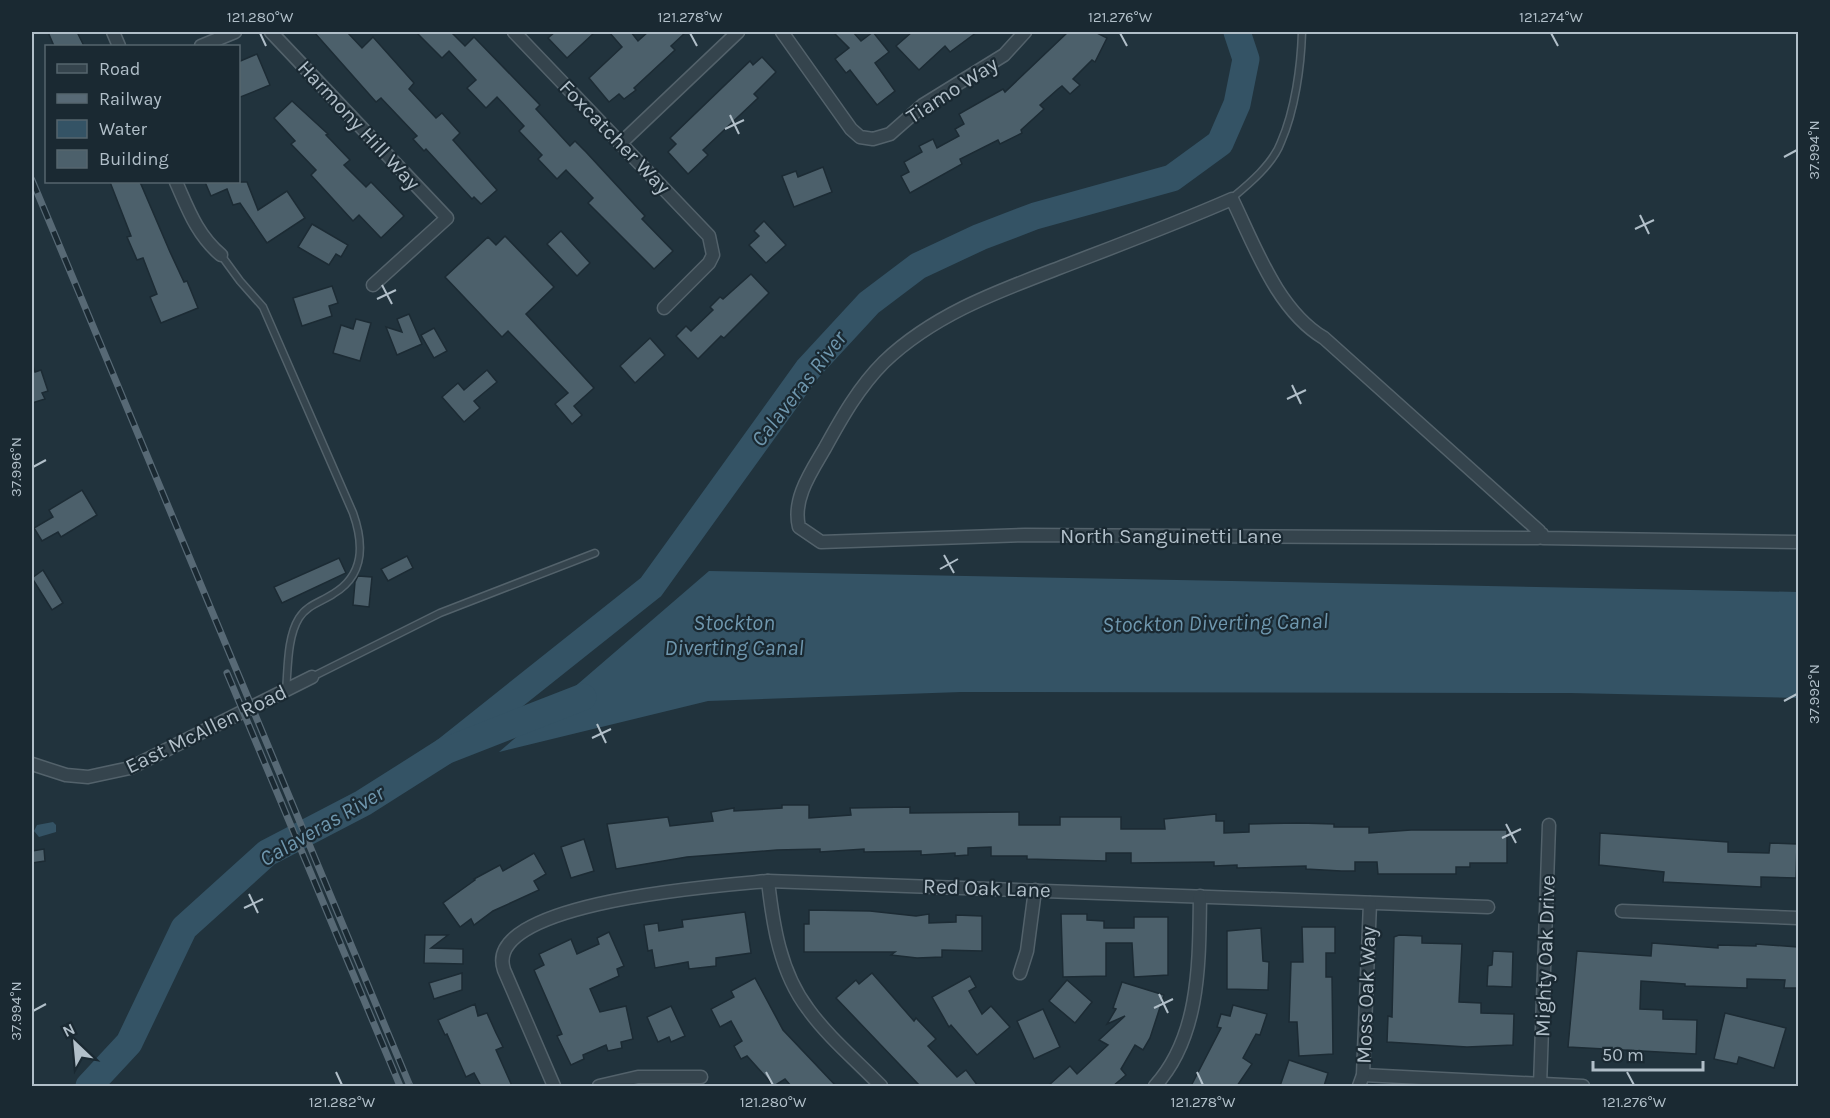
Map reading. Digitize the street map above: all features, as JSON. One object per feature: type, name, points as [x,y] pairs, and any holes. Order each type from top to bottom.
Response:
[{"type":"street","points":[[203,45],[235,32]]},
{"type":"street","name":"Harmony Hill Way","points":[[271,32],[447,218],[373,285]]},
{"type":"street","name":"Foxcatcher Way","points":[[513,32],[703,228],[712,246],[709,263],[664,308]]},
{"type":"street","points":[[621,143],[738,32]]},
{"type":"street","name":"Tiamo Way","points":[[782,32],[851,129],[860,136],[873,140],[890,134],[923,105],[1004,56],[1025,32]]},
{"type":"street","points":[[177,183],[195,224],[207,243],[221,255]]},
{"type":"street","points":[[1232,199],[1262,261],[1289,305],[1302,321],[1324,338],[1473,473],[1520,511],[1543,536]]},
{"type":"street","name":"North Sanguinetti Lane","points":[[1232,199],[984,297],[924,330],[902,346],[864,385],[846,410],[808,477],[799,501],[797,517],[799,527],[820,542],[1024,535],[1538,538],[1543,536],[1798,542]]},
{"type":"street","name":"East McAllen Road","points":[[32,764],[66,775],[99,776],[130,768],[312,677]]},
{"type":"street","name":"Mighty Oak Drive","points":[[1540,1085],[1549,825]]},
{"type":"street","points":[[768,881],[779,946],[790,977],[807,1008],[881,1086]]},
{"type":"street","name":"Red Oak Lane","points":[[554,1086],[504,970],[501,961],[502,954],[509,944],[540,923],[589,906],[672,890],[768,881],[1488,907]]},
{"type":"street","points":[[1020,973],[1027,951],[1035,890]]},
{"type":"street","points":[[1155,1086],[1163,1077],[1185,1033],[1199,977],[1200,896]]},
{"type":"street","name":"Moss Oak Way","points":[[1361,1081],[1370,903]]},
{"type":"street","points":[[1622,911],[1798,918]]},
{"type":"street","points":[[599,1086],[638,1077],[701,1077]]},
{"type":"street","points":[[1361,1081],[1583,1086]]},
{"type":"lane","points":[[1232,199],[1252,181],[1281,144],[1291,110],[1302,32]]},
{"type":"lane","points":[[221,255],[263,307],[353,513],[362,543],[362,554],[342,587],[312,605],[300,617],[291,646],[285,691]]},
{"type":"lane","points":[[312,677],[440,614],[594,553]]},
{"type":"water","name":"Stockton Diverting Canal","points":[[709,571],[1798,592],[1798,698],[1570,693],[961,692],[708,701],[499,752]]},
{"type":"water","points":[[53,822],[56,825],[56,832],[39,837],[34,831],[37,825]]},
{"type":"building","points":[[48,32],[77,32],[84,45],[54,45]]},
{"type":"building","points":[[314,32],[347,32],[362,48],[373,37],[414,83],[409,89],[436,118],[442,113],[460,133],[453,140],[497,190],[481,204],[474,197],[472,199],[426,149],[424,151],[413,139],[417,136],[381,98],[376,102]]},
{"type":"building","points":[[416,32],[451,32],[465,46],[474,37],[540,105],[536,109],[570,146],[575,141],[586,152],[645,216],[642,219],[673,251],[654,269],[588,203],[593,198],[566,170],[557,179],[538,159],[542,155],[519,131],[524,126],[497,97],[486,108],[467,88],[476,80],[449,51],[442,58]]},
{"type":"building","points":[[555,32],[595,32],[567,58],[548,38]]},
{"type":"building","points":[[609,32],[631,32],[638,41],[648,32],[686,32],[671,46],[675,50],[634,88],[636,90],[624,99],[619,94],[609,102],[589,78],[622,47]]},
{"type":"building","points":[[833,32],[853,32],[861,41],[873,32],[889,52],[875,63],[895,91],[877,105],[850,70],[846,73],[835,59],[849,48]]},
{"type":"building","points":[[912,32],[977,32],[950,52],[945,46],[919,70],[896,46]]},
{"type":"building","points":[[1068,32],[1095,32],[1107,38],[1095,62],[1092,60],[1073,79],[1080,85],[1070,94],[1062,86],[1058,89],[1040,105],[1044,109],[1021,130],[1022,133],[1000,144],[998,140],[960,159],[962,164],[910,193],[901,176],[909,172],[904,162],[922,152],[919,146],[933,139],[937,148],[959,136],[955,129],[964,124],[959,114],[1003,89],[1005,92]]},
{"type":"building","points":[[257,54],[270,85],[240,97],[240,61]]},
{"type":"building","points":[[762,57],[776,72],[754,94],[758,98],[703,150],[708,155],[688,174],[668,152],[676,144],[670,138],[750,61],[753,65]]},
{"type":"building","points":[[292,101],[328,134],[326,135],[350,160],[344,165],[366,187],[371,182],[404,216],[381,238],[359,215],[353,221],[311,175],[316,170],[291,144],[295,141],[274,118]]},
{"type":"building","points":[[823,167],[832,192],[794,207],[782,176],[796,171],[798,177]]},
{"type":"building","points":[[247,182],[258,210],[287,191],[305,218],[267,243],[240,203],[233,205],[227,189],[211,196],[205,183]]},
{"type":"building","points":[[110,183],[140,183],[170,252],[184,282],[187,281],[198,308],[161,323],[150,297],[157,294],[143,258],[137,260],[127,237],[131,236]]},
{"type":"building","points":[[764,221],[786,245],[766,263],[749,245],[759,236],[754,231]]},
{"type":"building","points":[[312,224],[348,245],[341,257],[336,254],[329,265],[298,247]]},
{"type":"building","points":[[561,231],[590,263],[577,276],[547,244]]},
{"type":"building","points":[[505,236],[554,287],[526,314],[594,388],[574,406],[582,415],[572,424],[555,404],[568,393],[508,331],[502,337],[445,277],[488,237],[496,245]]},
{"type":"building","points":[[751,274],[769,293],[724,338],[721,336],[698,359],[676,336],[686,326],[691,331],[713,310],[710,307],[720,297],[723,299]]},
{"type":"building","points":[[332,286],[338,303],[329,306],[332,316],[302,326],[293,298]]},
{"type":"building","points":[[409,314],[422,344],[397,355],[386,327],[402,332],[397,319]]},
{"type":"building","points":[[356,319],[371,323],[360,361],[333,353],[341,325],[353,329]]},
{"type":"building","points":[[434,328],[447,351],[434,358],[421,335]]},
{"type":"building","points":[[650,338],[665,355],[635,383],[620,366]]},
{"type":"building","points":[[33,366],[35,372],[41,370],[48,391],[42,393],[45,399],[32,403]]},
{"type":"building","points":[[487,370],[497,382],[474,401],[480,408],[464,422],[442,397],[458,383],[464,390]]},
{"type":"building","points":[[82,490],[97,515],[61,537],[58,532],[42,541],[34,528],[53,517],[49,510]]},
{"type":"building","points":[[407,556],[413,568],[388,581],[381,569]]},
{"type":"building","points":[[339,558],[346,573],[282,603],[274,587]]},
{"type":"building","points":[[43,570],[63,603],[52,610],[32,578]]},
{"type":"building","points":[[358,576],[372,577],[369,607],[353,605],[355,582]]},
{"type":"building","points":[[782,805],[809,805],[809,818],[851,815],[850,808],[910,807],[910,813],[1019,812],[1019,825],[1060,825],[1060,817],[1121,817],[1121,829],[1165,829],[1164,819],[1216,814],[1216,821],[1224,821],[1224,833],[1249,832],[1249,824],[1299,823],[1334,824],[1334,827],[1369,827],[1369,833],[1411,830],[1507,830],[1507,863],[1470,863],[1470,867],[1456,867],[1456,874],[1378,874],[1377,862],[1355,862],[1355,871],[1306,869],[1306,866],[1237,868],[1237,865],[1214,866],[1214,862],[1131,863],[1131,853],[1106,853],[1106,861],[991,856],[991,847],[968,848],[968,855],[955,856],[955,853],[921,855],[921,851],[864,852],[864,849],[820,852],[820,849],[777,850],[687,857],[616,869],[607,824],[668,817],[670,826],[713,821],[711,812],[734,808],[734,811],[782,808]]},
{"type":"building","points":[[1600,833],[1728,842],[1728,852],[1769,853],[1770,843],[1797,844],[1796,878],[1761,877],[1761,887],[1663,882],[1664,872],[1599,865]]},
{"type":"building","points":[[584,839],[594,871],[571,878],[561,847]]},
{"type":"building","points":[[44,849],[45,861],[32,863],[32,851]]},
{"type":"building","points":[[534,853],[546,874],[534,881],[539,890],[493,911],[474,925],[471,919],[460,927],[443,903],[474,879],[500,865],[503,871]]},
{"type":"building","points":[[809,910],[870,911],[916,916],[929,914],[929,923],[956,922],[956,915],[982,916],[982,951],[942,950],[942,957],[917,958],[891,955],[895,952],[804,952],[804,924],[809,924]]},
{"type":"building","points":[[745,912],[751,953],[716,958],[716,966],[689,969],[688,962],[655,968],[652,950],[648,951],[644,925],[658,923],[659,931],[683,927],[682,920]]},
{"type":"building","points":[[1061,914],[1087,914],[1087,920],[1104,921],[1104,928],[1134,928],[1134,917],[1168,917],[1168,975],[1134,977],[1132,943],[1106,943],[1106,976],[1063,977]]},
{"type":"building","points":[[1302,927],[1335,927],[1335,953],[1326,953],[1326,977],[1332,977],[1333,1054],[1299,1056],[1297,1022],[1289,1022],[1291,962],[1303,962]]},
{"type":"building","points":[[1261,928],[1263,961],[1269,962],[1268,990],[1227,989],[1227,931]]},
{"type":"building","points":[[609,932],[624,966],[617,969],[619,976],[590,989],[600,1012],[626,1006],[633,1039],[621,1042],[622,1048],[608,1051],[606,1045],[583,1055],[584,1059],[571,1065],[557,1036],[562,1034],[534,970],[544,965],[539,954],[571,939],[577,954],[599,944],[597,938]]},
{"type":"building","points":[[425,935],[448,935],[431,948],[463,949],[463,964],[424,963]]},
{"type":"building","points":[[1399,935],[1422,936],[1422,943],[1462,944],[1459,1002],[1481,1003],[1481,1013],[1514,1014],[1513,1045],[1467,1047],[1387,1042],[1388,1016],[1392,1017],[1394,937]]},
{"type":"building","points":[[1652,943],[1718,948],[1718,945],[1756,946],[1756,944],[1798,947],[1798,988],[1784,988],[1785,980],[1747,979],[1747,988],[1685,986],[1685,984],[1641,981],[1640,1009],[1663,1010],[1663,1019],[1697,1020],[1696,1054],[1568,1047],[1577,951],[1651,956]]},
{"type":"building","points":[[1493,951],[1513,952],[1512,987],[1487,986],[1488,966],[1492,965]]},
{"type":"building","points":[[462,973],[462,990],[434,999],[429,983]]},
{"type":"building","points":[[872,973],[914,1021],[916,1018],[936,1039],[928,1046],[957,1077],[966,1070],[978,1086],[920,1086],[836,998],[856,980],[859,984]]},
{"type":"building","points":[[970,976],[976,987],[969,991],[982,1014],[991,1006],[1010,1027],[977,1055],[951,1025],[949,1027],[932,997]]},
{"type":"building","points":[[755,978],[783,1030],[836,1086],[791,1086],[785,1079],[774,1086],[747,1056],[741,1059],[734,1046],[742,1041],[731,1021],[720,1027],[711,1009],[734,997],[731,991]]},
{"type":"building","points":[[1067,980],[1092,1002],[1075,1023],[1049,1001]]},
{"type":"building","points":[[1122,982],[1164,995],[1150,1038],[1143,1050],[1135,1045],[1121,1069],[1126,1075],[1113,1086],[1048,1086],[1070,1066],[1077,1074],[1108,1045],[1099,1040],[1125,1016],[1107,1024],[1116,1009],[1113,1008]]},
{"type":"building","points":[[475,1004],[478,1016],[487,1013],[503,1047],[496,1050],[512,1086],[481,1086],[474,1073],[466,1077],[447,1034],[445,1035],[438,1020]]},
{"type":"building","points":[[1233,1005],[1267,1014],[1260,1035],[1256,1034],[1243,1058],[1252,1064],[1237,1086],[1191,1086],[1221,1028],[1217,1027],[1221,1014],[1230,1016]]},
{"type":"building","points":[[671,1006],[685,1036],[671,1042],[669,1037],[658,1042],[647,1017]]},
{"type":"building","points":[[1043,1009],[1060,1047],[1034,1059],[1017,1021]]},
{"type":"building","points":[[1725,1013],[1786,1028],[1774,1068],[1739,1057],[1737,1064],[1714,1059]]},
{"type":"building","points":[[1289,1060],[1328,1073],[1324,1086],[1280,1086]]},
{"type":"waterway","name":"Calaveras River","points":[[445,751],[651,587],[808,369],[869,303],[918,266],[980,237],[1035,216],[1172,178],[1220,143],[1237,104],[1246,59],[1237,32]]},
{"type":"waterway","name":"Calaveras River","points":[[89,1086],[129,1043],[184,928],[267,853],[363,803],[445,751],[583,697]]},
{"type":"railway","points":[[32,180],[410,1086]]},
{"type":"railway","points":[[227,673],[400,1086]]}]
